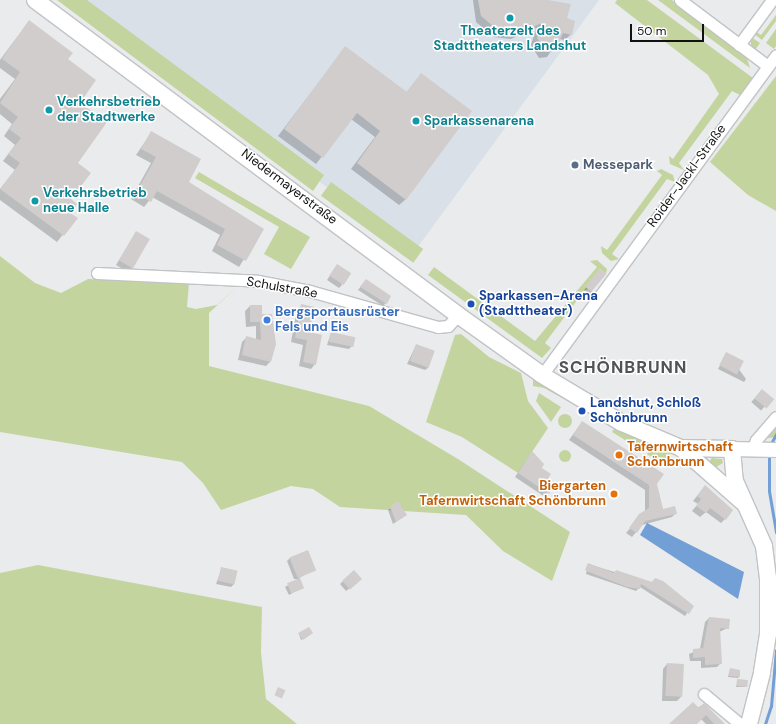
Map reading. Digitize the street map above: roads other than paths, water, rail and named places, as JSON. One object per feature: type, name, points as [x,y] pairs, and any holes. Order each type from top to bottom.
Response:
[{"type":"main road","name":"Niedermayerstraße","points":[[35,0],[458,315],[542,375]]},
{"type":"main road","points":[[542,375],[622,423],[681,448],[745,504]]},
{"type":"main road","points":[[681,448],[732,449],[735,481],[764,546],[769,590],[766,654],[749,724]]},
{"type":"street","points":[[680,0],[768,66]]},
{"type":"street","points":[[739,45],[772,0]]},
{"type":"street","name":"Roider-Jackl-Straße","points":[[542,375],[776,55]]},
{"type":"street","name":"Schulstraße","points":[[97,273],[258,281],[310,291],[438,327],[448,326],[458,315]]},
{"type":"street","points":[[764,450],[756,440],[776,417]]},
{"type":"street","points":[[732,449],[764,450]]},
{"type":"street","points":[[704,694],[740,724]]},
{"type":"water","points":[[647,523],[744,572],[738,599],[640,535]]},
{"type":"waterway","points":[[770,445],[776,434]]},
{"type":"waterway","points":[[769,455],[769,491],[776,532]]},
{"type":"waterway","points":[[765,724],[771,706],[776,650]]},
{"type":"place","name":"Theaterzelt des Stadttheaters Landshut","points":[[510,18]]},
{"type":"place","name":"Verkehrsbetrieb der Stadtwerke","points":[[49,110]]},
{"type":"place","name":"Sparkassenarena","points":[[416,121]]},
{"type":"place","name":"Messepark","points":[[575,165]]},
{"type":"place","name":"Verkehrsbetrieb neue Halle","points":[[35,201]]},
{"type":"place","name":"Sparkassen-Arena (Stadttheater)","points":[[471,304]]},
{"type":"place","name":"Bergsportausrüster Fels und Eis","points":[[267,320]]},
{"type":"place","name":"Landshut, Schloß Schönbrunn","points":[[582,411]]},
{"type":"place","name":"Tafernwirtschaft Schönbrunn","points":[[619,455]]},
{"type":"place","name":"Biergarten Tafernwirtschaft Schönbrunn","points":[[614,494]]},
{"type":"district","name":"SCHÖNBRUNN","points":[[623,368]]}]
